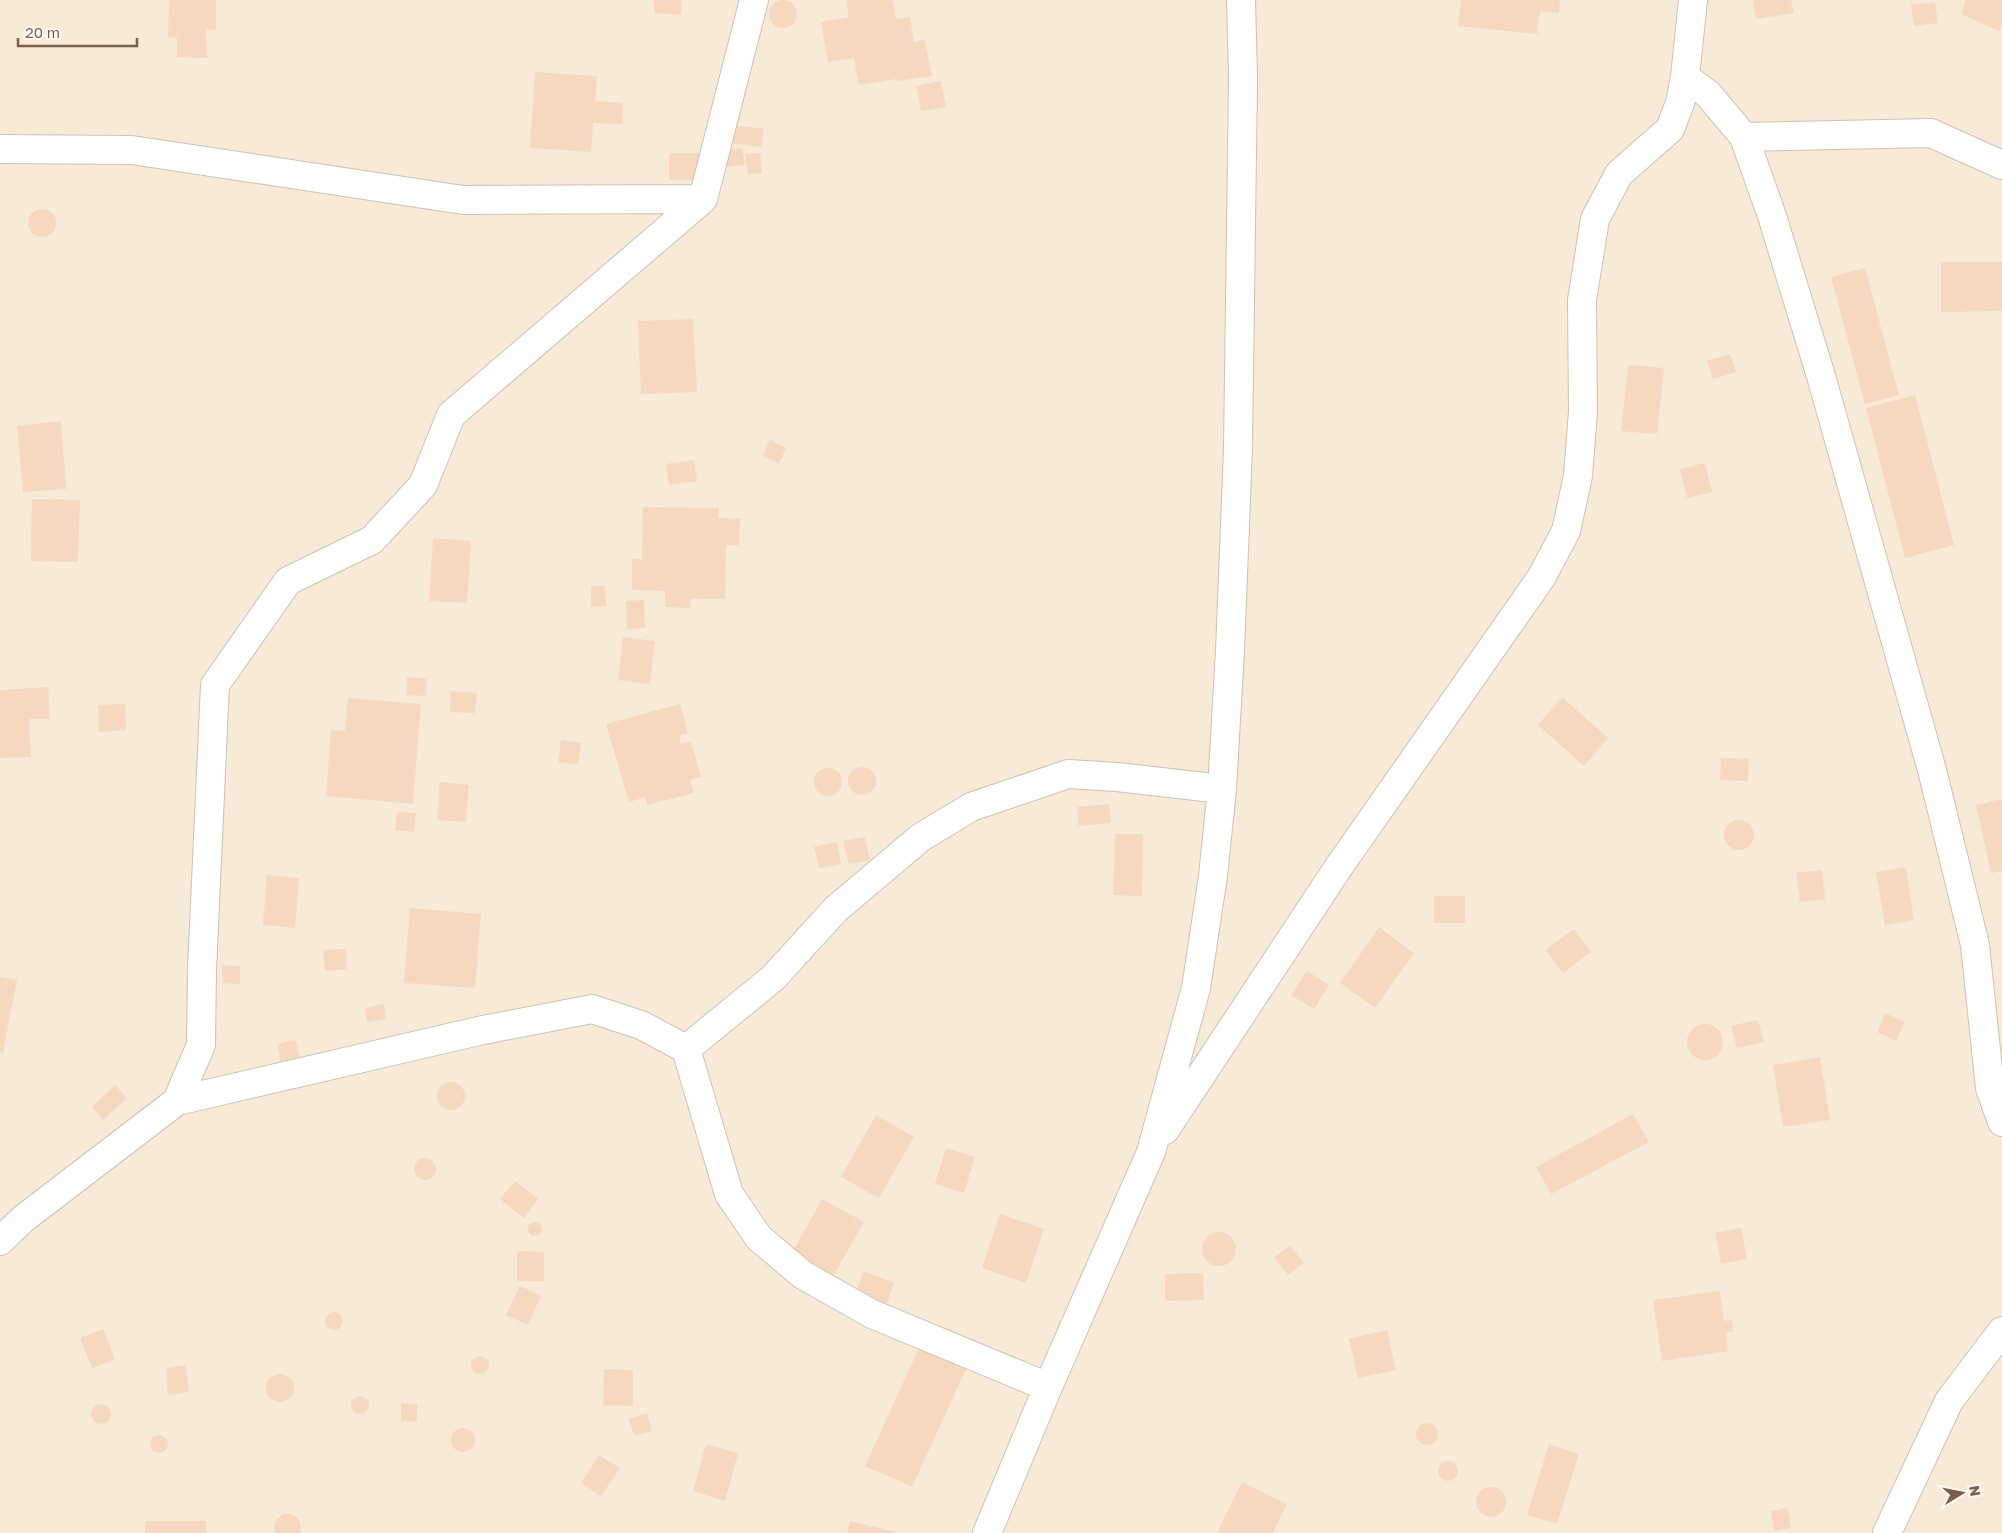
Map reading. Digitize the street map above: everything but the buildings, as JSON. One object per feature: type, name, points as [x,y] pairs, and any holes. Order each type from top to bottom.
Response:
[{"type":"street","points":[[177,1101],[200,1046],[215,685],[288,581],[372,540],[423,485],[451,415],[703,199],[754,0]]},
{"type":"street","points":[[987,1533],[1048,1387],[1151,1152],[1196,988],[1213,876],[1222,789],[1230,651],[1238,450],[1243,78],[1241,0]]},
{"type":"street","points":[[1151,1152],[1338,868],[1541,578],[1566,531],[1578,476],[1582,412],[1582,300],[1595,219],[1619,174],[1670,129],[1680,103],[1685,77],[1693,0]]},
{"type":"street","points":[[1685,77],[1708,94],[1744,137],[1772,216],[1821,376],[1932,770],[1975,946],[1990,1088],[2002,1122]]},
{"type":"street","points":[[1744,137],[1931,133],[2002,165]]},
{"type":"street","points":[[0,149],[132,150],[463,200],[703,199]]},
{"type":"street","points":[[686,1049],[774,978],[836,909],[920,838],[971,807],[1068,774],[1117,777],[1222,789]]},
{"type":"street","points":[[0,1241],[24,1219],[177,1101],[483,1030],[592,1009],[641,1025],[686,1049],[729,1194],[760,1238],[803,1275],[872,1314],[1048,1387]]},
{"type":"street","points":[[1888,1533],[1949,1401],[2002,1331]]},
{"type":"shaded area","points":[[0,0],[2002,0],[2002,1533],[0,1533]]}]
